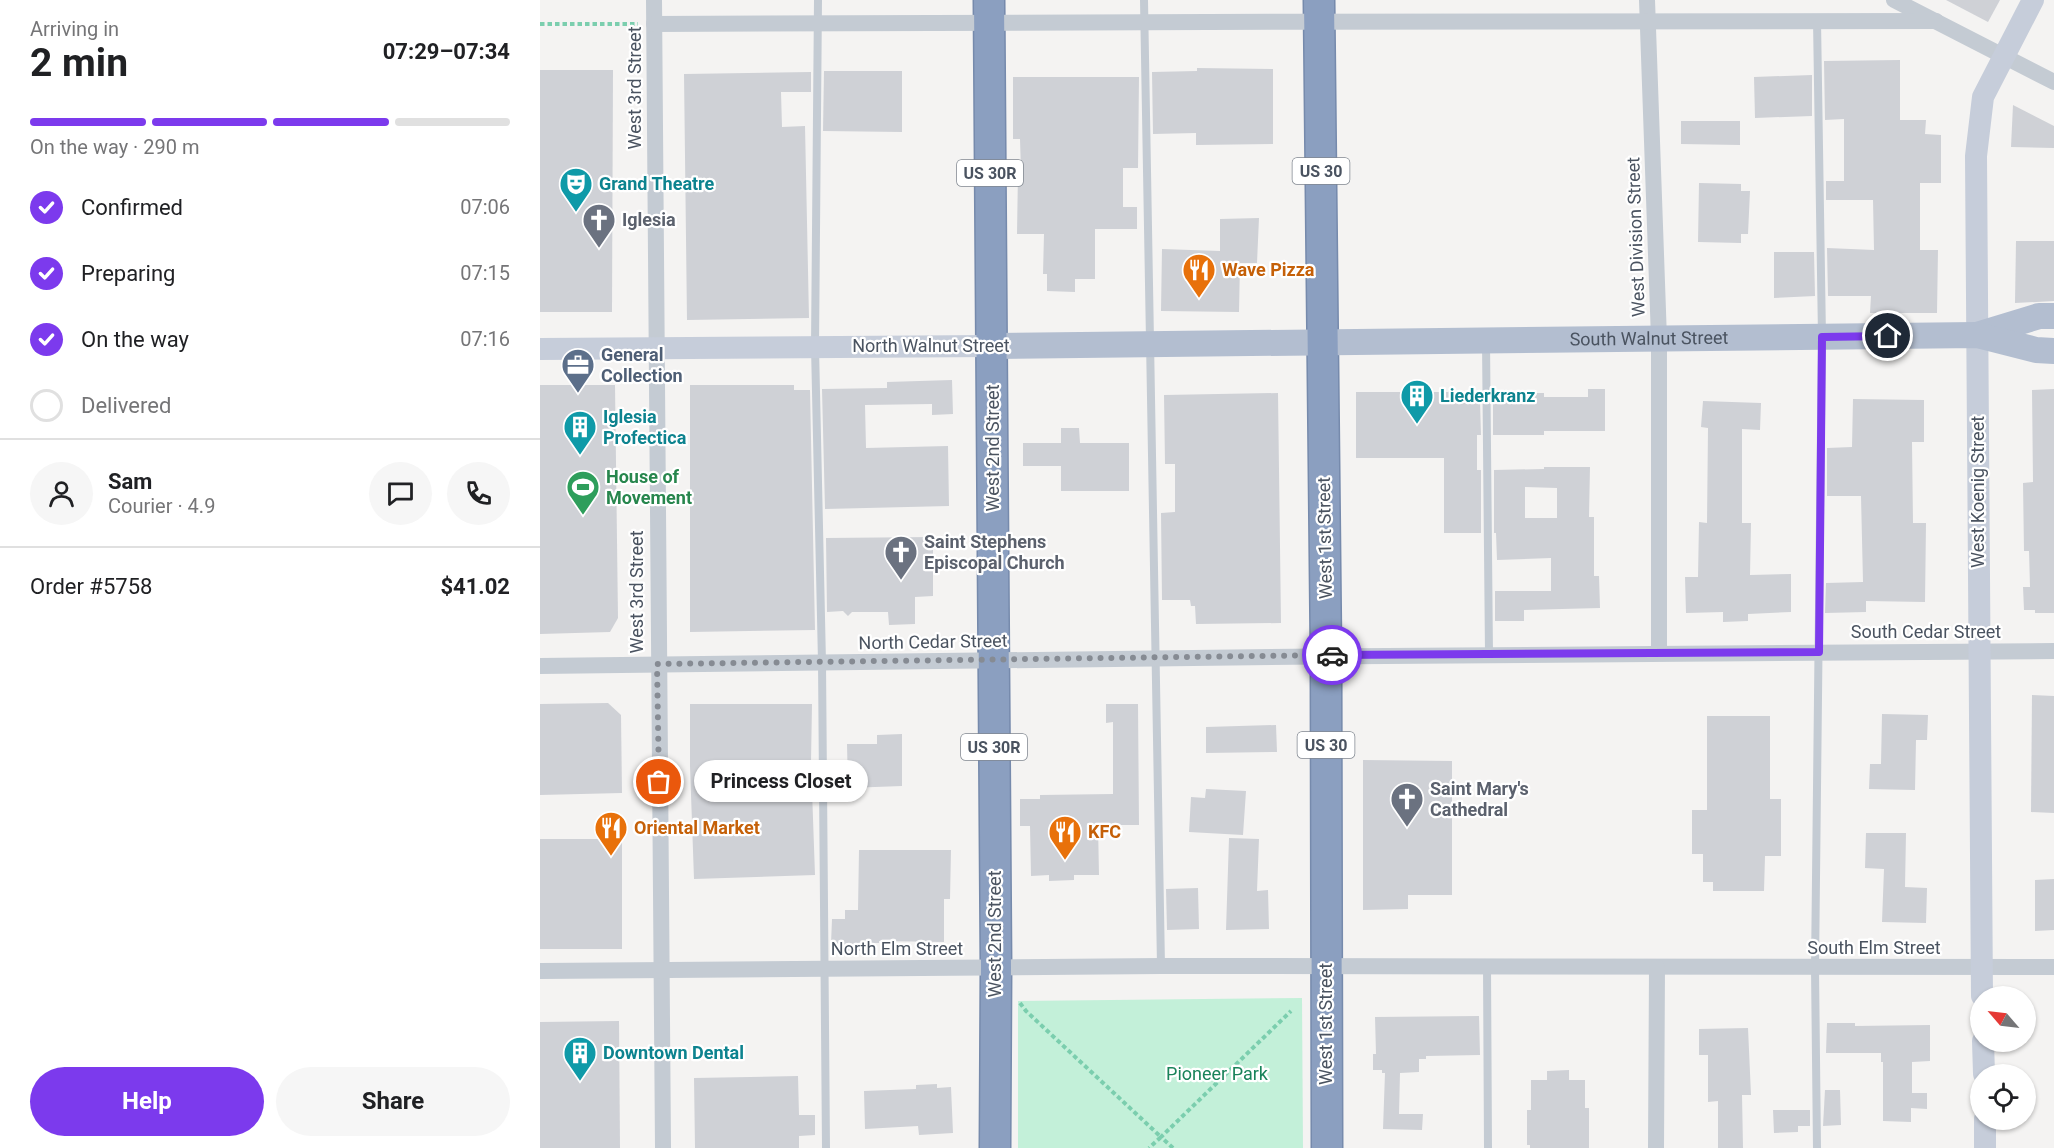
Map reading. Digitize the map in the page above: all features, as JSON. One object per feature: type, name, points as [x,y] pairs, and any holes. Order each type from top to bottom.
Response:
[{"type":"highway","name":"West 1st Street","points":[[1319,11],[1326,655],[1327,1148]]},
{"type":"highway","name":"West 2nd Street","points":[[989,12],[996,967],[995,1148]]},
{"type":"main road","name":"South Walnut Street","points":[[1977,335],[2039,316],[2054,316]]},
{"type":"main road","name":"South Walnut Street","points":[[1323,341],[1486,342],[1977,335],[2036,350],[2054,351]]},
{"type":"main road","name":"North Walnut Street","points":[[992,346],[1323,341]]},
{"type":"street","name":"West 3rd Street","points":[[654,0],[657,664],[663,1148]]},
{"type":"street","name":"West Division Street","points":[[1647,0],[1659,339],[1659,653]]},
{"type":"street","points":[[1894,0],[2054,82]]},
{"type":"street","name":"West Koenig Street","points":[[1982,986],[1976,156],[1983,98],[2034,0]]},
{"type":"street","points":[[654,24],[819,25],[989,12],[1144,23],[1319,11],[1647,19],[1936,21]]},
{"type":"street","name":"North Walnut Street","points":[[540,349],[992,346]]},
{"type":"street","name":"South Cedar Street","points":[[1659,653],[2054,651]]},
{"type":"street","points":[[1326,655],[1659,653]]},
{"type":"street","name":"North Cedar Street","points":[[540,666],[1326,655]]},
{"type":"street","points":[[1326,966],[1657,968],[1656,1148]]},
{"type":"street","name":"North Elm Street","points":[[540,971],[1326,966]]},
{"type":"street","name":"South Elm Street","points":[[1657,968],[2054,968]]},
{"type":"street","points":[[1985,1130],[1985,1148]]},
{"type":"lane","points":[[818,0],[814,347],[822,662],[826,1148]]},
{"type":"lane","points":[[1144,0],[1161,966]]},
{"type":"lane","points":[[1817,21],[1822,337],[1815,968],[1817,1148]]},
{"type":"lane","points":[[1486,342],[1489,654]]},
{"type":"lane","points":[[1487,966],[1488,1148]]},
{"type":"path","points":[[540,24],[654,24]]},
{"type":"path","points":[[1020,1002],[1026,1011],[1173,1148]]},
{"type":"path","points":[[1149,1148],[1291,1011]]},
{"type":"green space","name":"Pioneer Park","points":[[1302,998],[1303,1148],[1018,1148],[1018,1001]]},
{"type":"building","points":[[1946,0],[2000,0],[1988,22]]},
{"type":"building","points":[[1900,60],[1900,120],[1926,120],[1925,134],[1941,135],[1941,183],[1920,183],[1920,250],[1938,250],[1937,313],[1870,313],[1871,296],[1828,296],[1827,248],[1874,250],[1873,200],[1826,200],[1826,181],[1844,181],[1844,119],[1825,120],[1824,61]]},
{"type":"building","points":[[1197,68],[1273,69],[1273,144],[1196,145],[1196,133],[1153,134],[1152,72],[1197,71]]},
{"type":"building","points":[[540,70],[613,70],[612,312],[540,312]]},
{"type":"building","points":[[824,71],[902,71],[902,132],[823,131]]},
{"type":"building","points":[[811,72],[811,92],[781,92],[782,127],[805,126],[809,318],[687,320],[684,74]]},
{"type":"building","points":[[1812,75],[1812,116],[1755,118],[1754,77]]},
{"type":"building","points":[[1013,77],[1139,77],[1138,168],[1123,168],[1123,207],[1137,207],[1137,229],[1095,229],[1095,279],[1075,279],[1075,292],[1047,291],[1047,274],[1043,274],[1044,234],[1017,234],[1018,171],[1021,171],[1020,139],[1013,139]]},
{"type":"building","points":[[2013,105],[2054,126],[2054,148],[2011,147]]},
{"type":"building","points":[[1681,121],[1740,121],[1740,145],[1681,144]]},
{"type":"building","points":[[1699,183],[1741,184],[1741,191],[1750,191],[1748,234],[1741,234],[1741,243],[1698,242]]},
{"type":"building","points":[[1259,218],[1257,263],[1240,263],[1239,312],[1161,311],[1162,249],[1220,251],[1220,219]]},
{"type":"building","points":[[2016,241],[2054,241],[2054,301],[2015,303]]},
{"type":"building","points":[[1774,252],[1814,252],[1815,296],[1774,298]]},
{"type":"building","points":[[952,380],[953,414],[932,415],[932,404],[865,405],[866,448],[948,446],[949,506],[825,509],[822,389],[887,388],[887,382]]},
{"type":"building","points":[[540,385],[615,385],[618,618],[610,632],[540,634]]},
{"type":"building","points":[[690,385],[794,385],[794,390],[810,390],[815,630],[690,632]]},
{"type":"building","points":[[1588,389],[1605,389],[1605,431],[1544,431],[1544,435],[1493,435],[1493,401],[1527,401],[1527,393],[1544,393],[1544,397],[1588,397]]},
{"type":"building","points":[[2054,389],[2054,613],[2035,613],[2035,610],[2024,610],[2023,587],[2030,587],[2029,551],[2024,551],[2023,483],[2033,482],[2032,390]]},
{"type":"building","name":"Liederkranz","points":[[1356,392],[1477,392],[1477,401],[1480,401],[1481,435],[1477,435],[1477,470],[1481,470],[1481,533],[1444,533],[1444,458],[1356,458]]},
{"type":"building","points":[[1278,393],[1281,623],[1196,624],[1195,606],[1191,606],[1190,600],[1162,600],[1161,513],[1175,512],[1175,464],[1165,464],[1164,395]]},
{"type":"building","points":[[1853,399],[1924,400],[1924,442],[1912,442],[1913,523],[1926,523],[1925,602],[1866,601],[1866,612],[1825,613],[1826,583],[1863,582],[1861,496],[1827,496],[1827,448],[1852,447]]},
{"type":"building","points":[[1703,401],[1761,403],[1760,430],[1742,429],[1742,523],[1751,523],[1750,575],[1791,574],[1791,612],[1748,614],[1748,621],[1723,622],[1723,612],[1686,613],[1685,577],[1698,577],[1699,522],[1707,523],[1708,428],[1701,427]]},
{"type":"building","points":[[1061,428],[1079,428],[1080,443],[1129,443],[1129,491],[1061,491],[1061,466],[1023,466],[1023,443],[1061,443]]},
{"type":"building","points":[[1544,467],[1590,467],[1589,517],[1594,517],[1594,576],[1599,576],[1600,608],[1524,610],[1524,621],[1495,621],[1495,591],[1551,591],[1551,558],[1497,560],[1496,533],[1494,533],[1494,470],[1544,469]],"holes":[[[1525,487],[1557,488],[1557,518],[1525,518]]]},
{"type":"building","points":[[933,537],[933,596],[915,597],[915,624],[889,625],[888,612],[852,612],[848,616],[843,611],[827,612],[826,538]]},
{"type":"building","points":[[2032,695],[2054,696],[2054,813],[2031,812]]},
{"type":"building","points":[[608,703],[621,715],[622,793],[540,795],[540,704]]},
{"type":"building","points":[[690,704],[812,704],[811,762],[815,875],[694,879]]},
{"type":"building","points":[[1106,704],[1138,704],[1139,825],[1098,825],[1099,875],[1074,875],[1074,880],[1049,881],[1049,875],[1031,876],[1030,826],[1020,826],[1020,799],[1040,799],[1040,795],[1113,794],[1113,722],[1106,723]]},
{"type":"building","points":[[1882,714],[1928,715],[1927,740],[1916,740],[1915,790],[1869,789],[1870,764],[1881,764]]},
{"type":"building","points":[[1707,716],[1770,716],[1770,799],[1781,799],[1781,856],[1765,856],[1764,891],[1713,891],[1713,882],[1703,882],[1703,854],[1692,854],[1692,810],[1707,810]]},
{"type":"building","points":[[1276,725],[1277,752],[1206,753],[1206,727]]},
{"type":"building","points":[[902,734],[902,786],[848,788],[847,744],[877,744],[877,735]]},
{"type":"building","name":"Saint Mary's Cathedral","points":[[1363,760],[1452,761],[1452,895],[1408,895],[1408,909],[1363,910]]},
{"type":"building","points":[[1206,789],[1246,791],[1243,835],[1189,832],[1191,797],[1205,798]]},
{"type":"building","points":[[1866,833],[1906,833],[1905,887],[1927,888],[1926,923],[1882,922],[1884,869],[1865,868]]},
{"type":"building","points":[[1229,838],[1259,839],[1257,891],[1268,890],[1269,929],[1226,930]]},
{"type":"building","points":[[540,839],[622,839],[622,949],[540,949]]},
{"type":"building","points":[[859,850],[951,850],[950,899],[944,899],[944,942],[879,941],[879,943],[868,943],[868,951],[842,951],[843,944],[831,944],[832,919],[845,919],[845,910],[858,910]]},
{"type":"building","points":[[2054,879],[2054,930],[2035,931],[2035,880]]},
{"type":"building","points":[[1198,888],[1199,929],[1167,930],[1166,889]]},
{"type":"building","points":[[1479,1016],[1480,1055],[1426,1056],[1426,1059],[1419,1059],[1419,1072],[1400,1073],[1399,1114],[1423,1114],[1422,1130],[1383,1129],[1385,1073],[1382,1073],[1382,1070],[1373,1070],[1373,1054],[1376,1054],[1375,1017]]},
{"type":"building","name":"Downtown Dental","points":[[619,1021],[620,1148],[540,1148],[540,1022]]},
{"type":"building","points":[[1827,1023],[1855,1023],[1855,1026],[1930,1025],[1930,1061],[1912,1062],[1912,1093],[1927,1093],[1927,1109],[1911,1108],[1911,1122],[1883,1121],[1881,1053],[1826,1053]]},
{"type":"building","points":[[1748,1028],[1751,1095],[1742,1095],[1743,1148],[1718,1148],[1718,1101],[1708,1102],[1708,1055],[1699,1055],[1699,1029]]},
{"type":"building","points":[[1569,1070],[1569,1080],[1585,1080],[1585,1108],[1589,1108],[1589,1148],[1530,1148],[1530,1145],[1527,1145],[1527,1110],[1531,1110],[1531,1080],[1547,1080],[1547,1071]]},
{"type":"building","points":[[798,1076],[799,1115],[815,1115],[815,1135],[799,1136],[799,1148],[695,1148],[694,1078]]},
{"type":"building","points":[[937,1084],[937,1088],[951,1087],[953,1133],[919,1135],[918,1126],[865,1129],[864,1091],[916,1089],[916,1085]]},
{"type":"building","points":[[1825,1090],[1840,1090],[1841,1125],[1823,1126]]},
{"type":"building","points":[[1773,1110],[1810,1110],[1810,1126],[1798,1126],[1798,1132],[1774,1133]]},
{"type":"way so far","points":[[659,782],[657,664],[1332,655]]},
{"type":"place","name":"Grand Theatre","points":[[576,213]]},
{"type":"place","name":"Iglesia","points":[[599,249]]},
{"type":"place","name":"Wave Pizza","points":[[1199,299]]},
{"type":"place","name":"General Collection","points":[[578,394]]},
{"type":"place","name":"Liederkranz","points":[[1417,425]]},
{"type":"place","name":"Iglesia Profectica","points":[[580,456]]},
{"type":"place","name":"House of Movement","points":[[583,516]]},
{"type":"place","name":"Saint Stephens Episcopal Church","points":[[901,581]]},
{"type":"place","name":"Princess Closet","points":[[659,782]]},
{"type":"place","name":"Saint Mary's Cathedral","points":[[1407,828]]},
{"type":"place","name":"Oriental Market","points":[[611,857]]},
{"type":"place","name":"KFC","points":[[1065,861]]},
{"type":"place","name":"Downtown Dental","points":[[580,1082]]},
{"type":"route","points":[[1332,655],[1819,652],[1822,337],[1888,336]]}]
